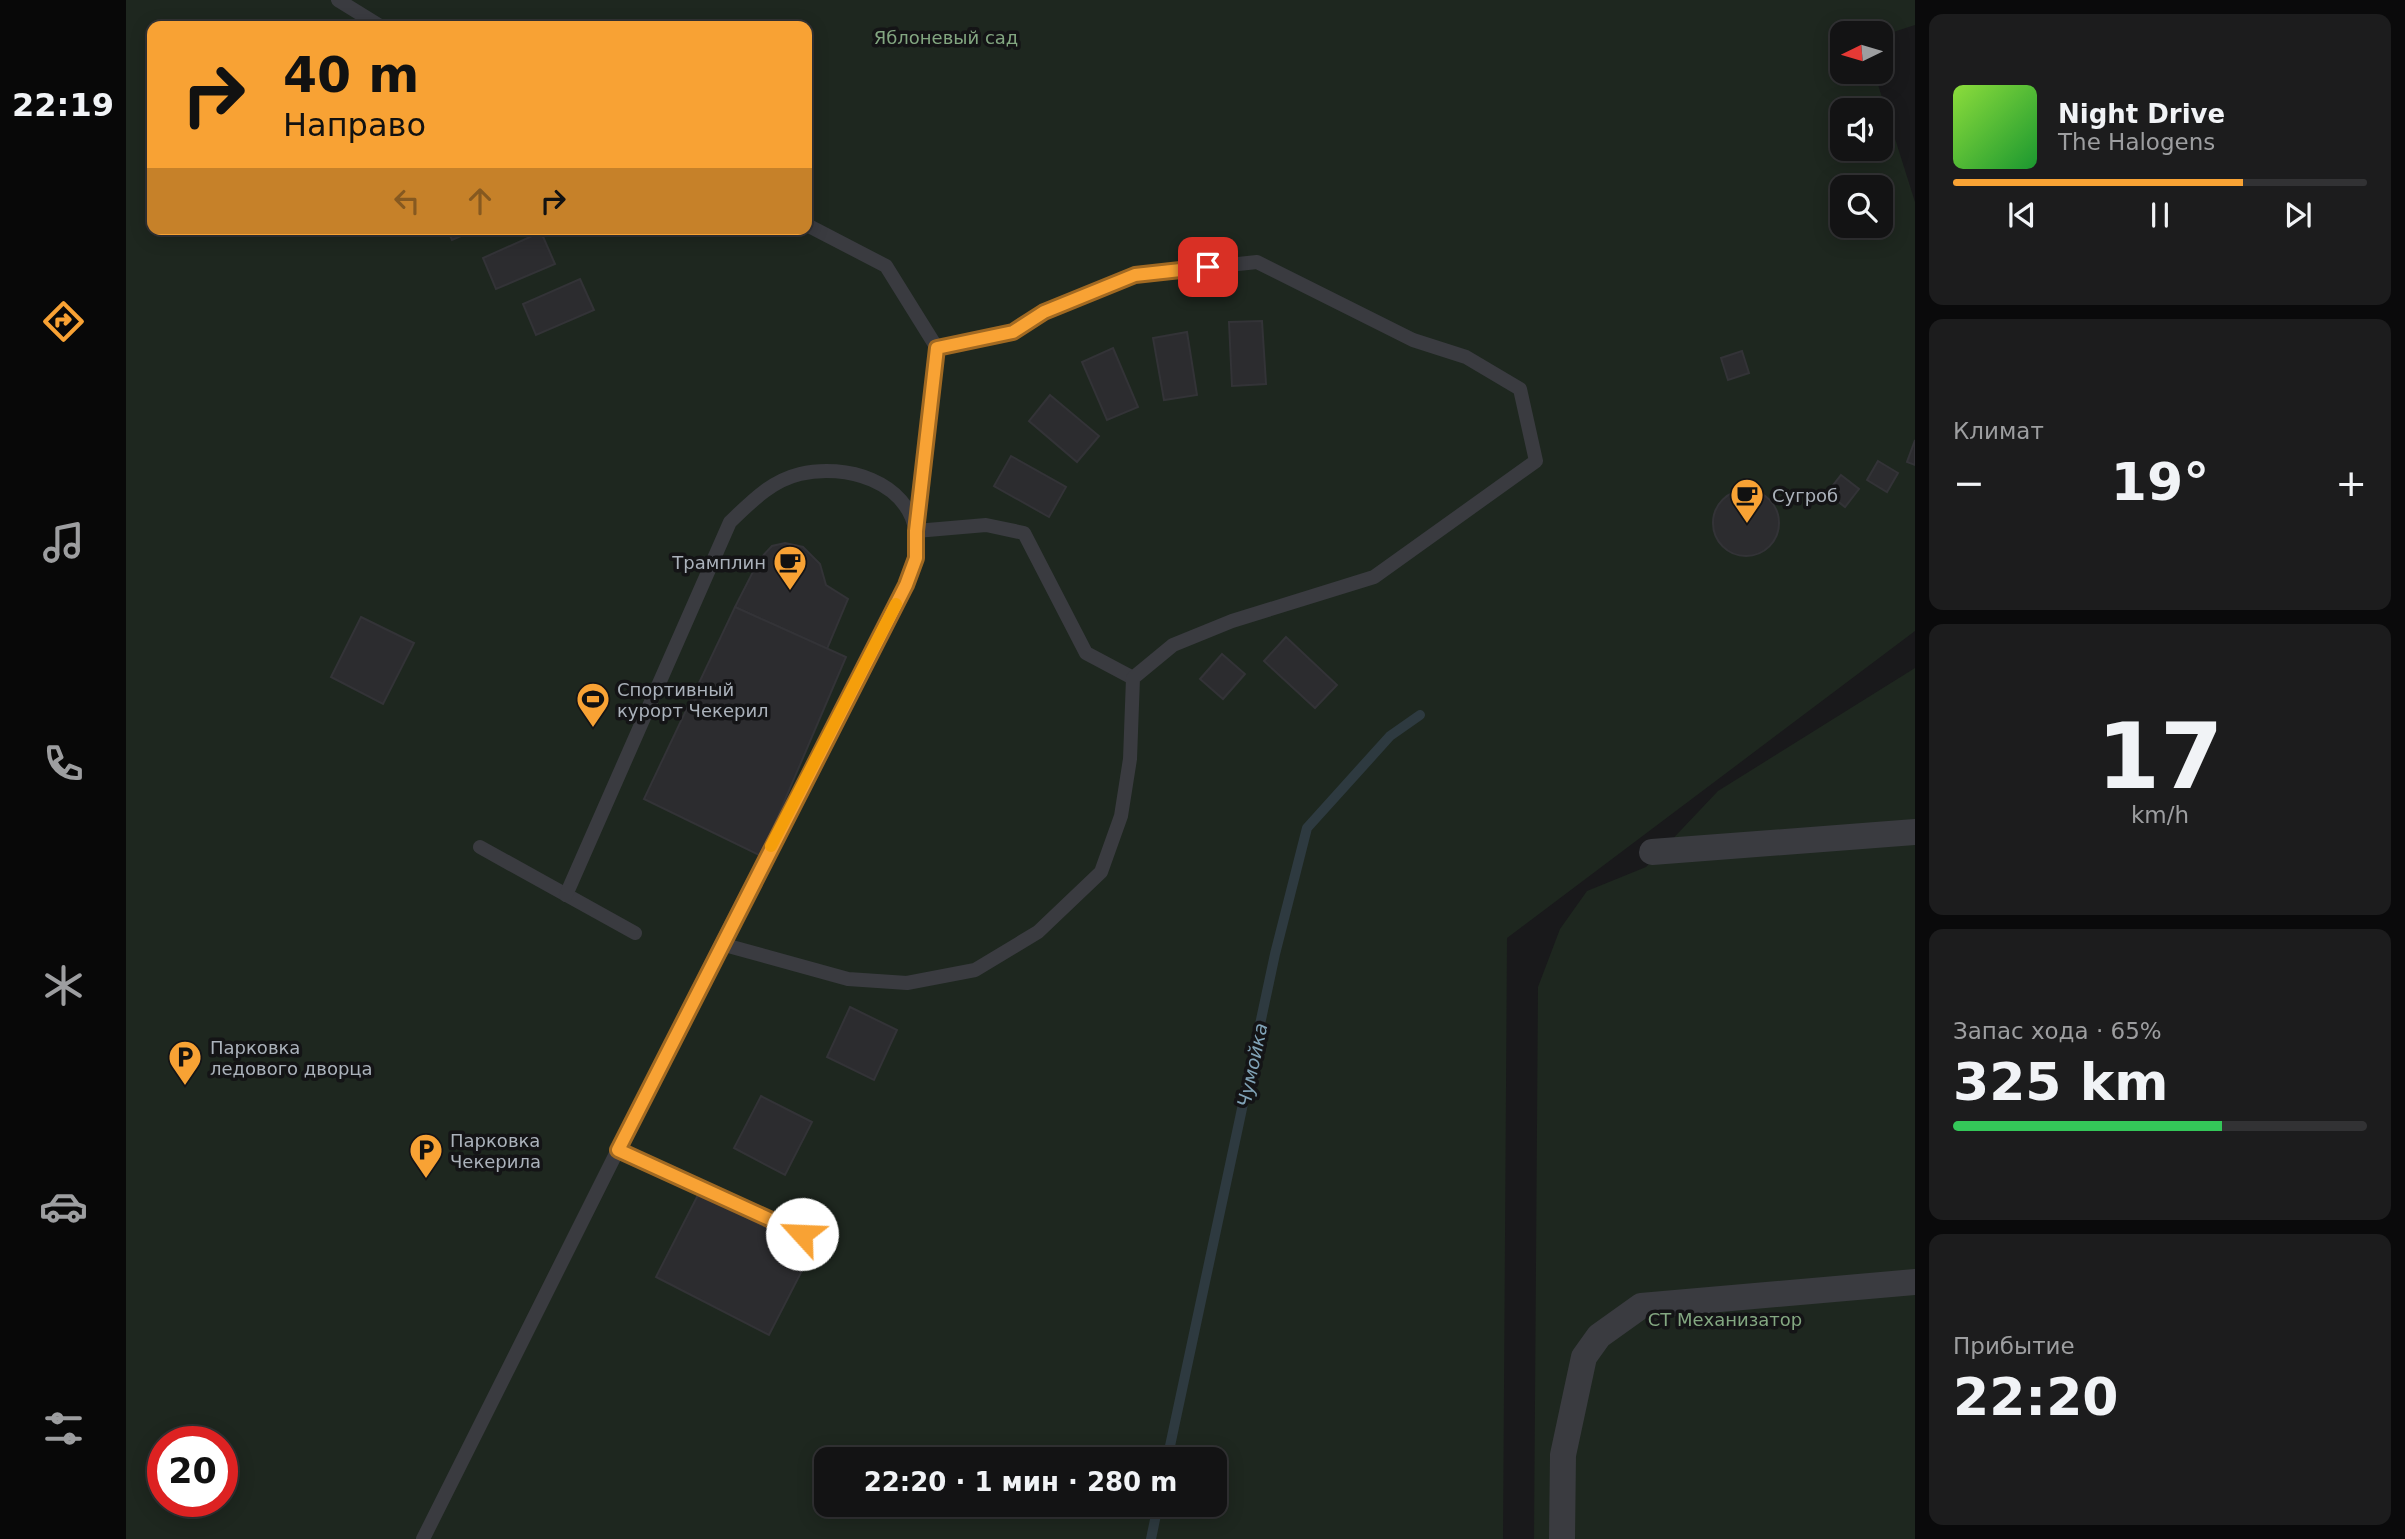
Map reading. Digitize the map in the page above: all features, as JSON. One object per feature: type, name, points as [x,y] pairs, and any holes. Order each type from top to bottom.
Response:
[{"type":"street","points":[[1653,852],[1915,832]]},
{"type":"street","points":[[1562,1539],[1563,1455],[1584,1357],[1599,1336],[1641,1306],[1915,1282]]},
{"type":"lane","points":[[338,0],[372,21]]},
{"type":"lane","points":[[423,1539],[721,944],[906,585],[916,558],[916,531],[937,348],[886,266],[812,228]]},
{"type":"lane","points":[[721,944],[848,979],[907,983],[975,970],[1038,932],[1101,872],[1123,805],[1130,759],[1133,678],[1173,645],[1232,621],[1374,577],[1536,461],[1520,389],[1466,357],[1413,340],[1257,262],[1135,275],[1044,312],[1013,332],[937,348]]},
{"type":"lane","points":[[566,895],[730,522],[764,489],[800,474],[840,470],[873,480],[899,497],[916,531]]},
{"type":"lane","points":[[916,531],[986,525],[1024,533],[1086,653],[1133,678]]},
{"type":"lane","points":[[480,847],[635,933]]},
{"type":"lane","points":[[618,1150],[802,1234]]},
{"type":"green space","name":"Спортивный курорт Чекерил","points":[[126,0],[1915,0],[1915,25],[1894,32],[1894,21],[1830,21],[1830,84],[1878,84],[1882,98],[1830,98],[1830,161],[1893,161],[1893,132],[1915,202],[1915,631],[1507,938],[1503,1539],[126,1539]]},
{"type":"green space","name":"СТ Механизатор","points":[[1915,668],[1915,1539],[1534,1539],[1538,987],[1560,929],[1587,891],[1646,867],[1718,791]]},
{"type":"building","points":[[450,235],[463,235],[452,240]]},
{"type":"building","points":[[534,235],[542,235],[555,264],[496,289],[483,258]]},
{"type":"building","points":[[580,279],[594,310],[536,335],[523,304]]},
{"type":"building","points":[[1262,321],[1266,384],[1232,386],[1229,322]]},
{"type":"building","points":[[1187,332],[1197,395],[1164,400],[1153,338]]},
{"type":"building","points":[[1113,348],[1138,407],[1107,420],[1082,362]]},
{"type":"building","points":[[1742,351],[1749,373],[1728,380],[1721,358]]},
{"type":"building","points":[[1050,395],[1099,436],[1077,462],[1029,421]]},
{"type":"building","points":[[1915,440],[1915,465],[1907,462]]},
{"type":"building","points":[[1011,456],[1066,487],[1049,517],[994,486]]},
{"type":"building","points":[[1878,461],[1898,473],[1887,492],[1867,480]]},
{"type":"building","points":[[1841,475],[1859,489],[1845,507],[1827,493]]},
{"type":"building","points":[[1746,490],[1759,493],[1769,500],[1776,510],[1779,523],[1776,536],[1769,546],[1759,553],[1746,556],[1733,553],[1723,546],[1716,536],[1713,523],[1716,510],[1723,500],[1733,493]]},
{"type":"building","name":"Трамплин","points":[[785,543],[803,547],[820,564],[826,585],[848,599],[827,649],[735,607],[759,560],[772,546]]},
{"type":"building","points":[[735,607],[846,657],[761,856],[644,799]]},
{"type":"building","points":[[361,617],[414,643],[383,704],[331,677]]},
{"type":"building","points":[[1286,637],[1337,685],[1315,708],[1264,661]]},
{"type":"building","points":[[1222,654],[1245,674],[1223,699],[1200,679]]},
{"type":"building","points":[[850,1007],[897,1030],[874,1080],[827,1057]]},
{"type":"building","points":[[761,1096],[812,1122],[785,1175],[734,1148]]},
{"type":"building","points":[[699,1193],[812,1251],[769,1335],[656,1277]]},
{"type":"waterway","name":"Чумойка","points":[[1170,1447],[1275,954],[1307,828],[1390,736],[1420,715]]},
{"type":"waterway","name":"Чумойка","points":[[1151,1539],[1156,1517]]},
{"type":"slow traffic","points":[[771,846],[896,604]]},
{"type":"place","name":"Сугроб","points":[[1747,525]]},
{"type":"place","name":"Трамплин","points":[[790,592]]},
{"type":"place","name":"Спортивный курорт Чекерил","points":[[593,729]]},
{"type":"place","name":"Парковка ледового дворца","points":[[185,1087]]},
{"type":"place","name":"Парковка Чекерила","points":[[426,1180]]},
{"type":"route","points":[[802,1234],[618,1150],[906,585],[916,558],[916,531],[937,348],[1013,332],[1044,312],[1135,275],[1208,267]]},
{"type":"park label","name":"Яблоневый сад","points":[[946,37]]}]
